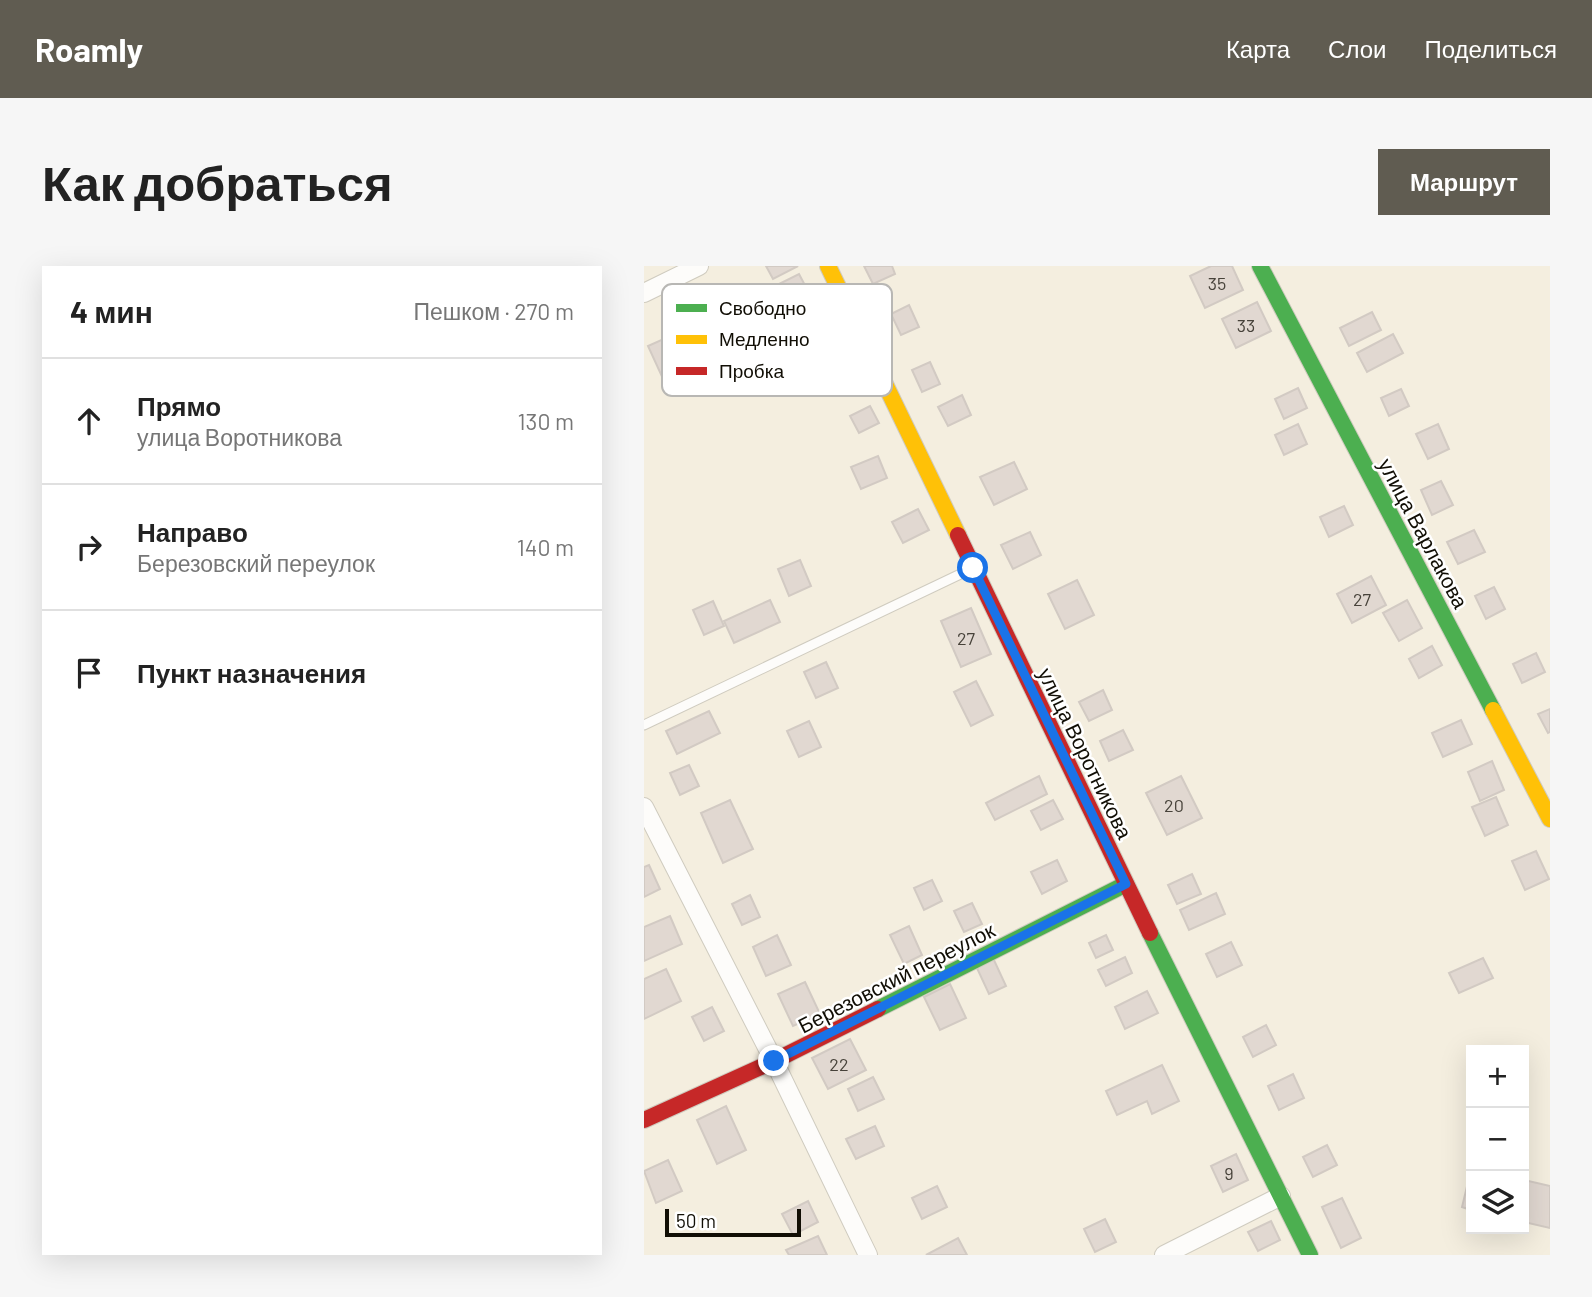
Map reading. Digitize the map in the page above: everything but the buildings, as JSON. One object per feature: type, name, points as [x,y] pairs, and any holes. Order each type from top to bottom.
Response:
[{"type":"street","points":[[662,284],[699,266]]},
{"type":"street","name":"улица Воротникова","points":[[828,266],[837,284]]},
{"type":"street","name":"улица Варлакова","points":[[1260,266],[1550,819]]},
{"type":"street","points":[[644,293],[662,284]]},
{"type":"street","name":"улица Воротникова","points":[[890,396],[1126,884],[1310,1255]]},
{"type":"street","points":[[644,807],[774,1061],[868,1255]]},
{"type":"street","name":"Березовский переулок","points":[[644,1120],[774,1061],[1126,884]]},
{"type":"street","points":[[1164,1255],[1281,1196]]},
{"type":"lane","points":[[644,725],[973,568]]},
{"type":"traffic: fast","points":[[1260,266],[1493,710]]},
{"type":"traffic: fast","points":[[878,1009],[1126,884]]},
{"type":"traffic: fast","points":[[1150,933],[1310,1255]]},
{"type":"traffic: slow","points":[[828,266],[837,284]]},
{"type":"traffic: slow","points":[[891,396],[958,535]]},
{"type":"traffic: slow","points":[[1493,710],[1550,819]]},
{"type":"traffic: jam","points":[[958,535],[1150,933]]},
{"type":"traffic: jam","points":[[644,1120],[774,1061],[878,1009]]},
{"type":"route","points":[[774,1061],[1126,884],[973,568]]}]
